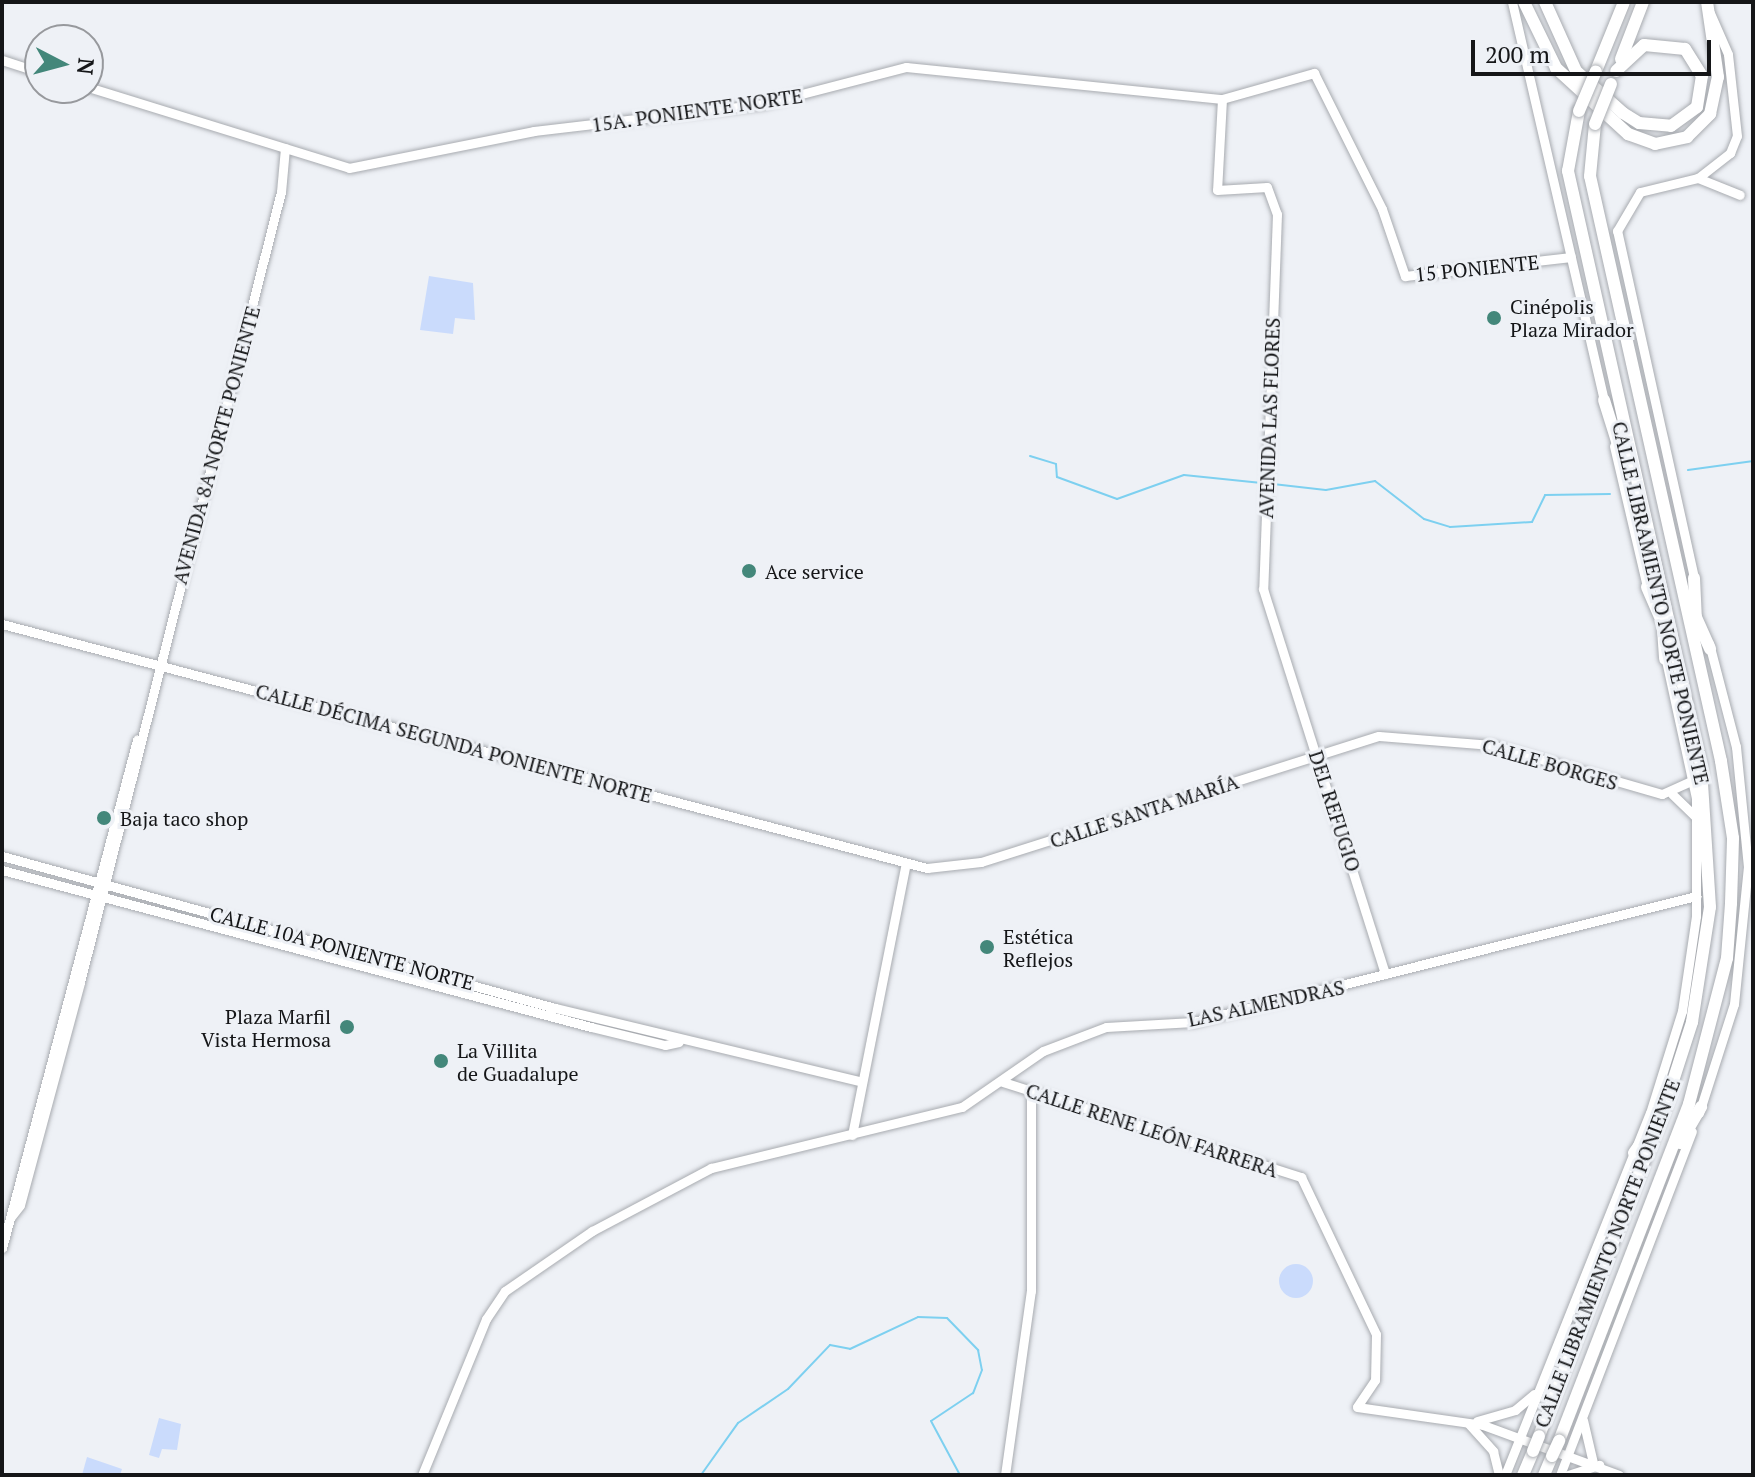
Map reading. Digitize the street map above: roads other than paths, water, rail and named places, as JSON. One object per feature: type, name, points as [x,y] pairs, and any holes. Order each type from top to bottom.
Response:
[{"type":"highway","points":[[1524,2],[1556,68],[1628,134],[1655,144],[1687,137],[1710,114],[1718,77],[1708,7]]},
{"type":"highway","points":[[1545,2],[1576,71],[1623,113],[1639,123],[1671,126],[1697,107],[1702,76],[1685,49],[1644,45],[1616,71]]},
{"type":"highway","name":"CALLE LIBRAMIENTO NORTE PONIENTE","points":[[1523,1475],[1692,1022],[1710,907],[1701,766],[1654,586],[1637,492],[1568,171],[1579,111],[1624,2]]},
{"type":"highway","name":"CALLE LIBRAMIENTO NORTE PONIENTE","points":[[1544,1475],[1666,1162],[1695,1106],[1727,958],[1733,838],[1704,650],[1680,583],[1590,176],[1595,124],[1643,2]]},
{"type":"highway","points":[[1604,400],[1637,492]]},
{"type":"highway","points":[[1694,578],[1695,615]]},
{"type":"highway","points":[[1680,583],[1695,615],[1704,650]]},
{"type":"highway","points":[[1654,586],[1670,656]]},
{"type":"highway","points":[[1683,1156],[1695,1106]]},
{"type":"highway","points":[[1640,1157],[1656,1113]]},
{"type":"highway","points":[[1666,1162],[1686,1135]]},
{"type":"street","points":[[1512,2],[1604,400],[1654,586]]},
{"type":"street","points":[[1704,650],[1694,578],[1617,231],[1640,192],[1698,178],[1720,165],[1737,136],[1725,40],[1708,7]]},
{"type":"street","points":[[2,60],[24,67]]},
{"type":"street","name":"15A. PONIENTE NORTE","points":[[104,92],[349,168],[407,161],[534,131],[763,104],[906,67],[1222,99],[1314,73],[1382,209]]},
{"type":"street","name":"AVENIDA LAS FLORES","points":[[1222,99],[1217,190],[1267,187],[1277,214],[1263,589],[1280,649]]},
{"type":"street","name":"AVENIDA 8A NORTE PONIENTE","points":[[2,1248],[91,894],[159,666],[281,192],[285,148]]},
{"type":"street","points":[[1698,178],[1740,195]]},
{"type":"street","name":"15 PONIENTE","points":[[1382,209],[1405,276],[1571,257]]},
{"type":"street","name":"CALLE DÉCIMA SEGUNDA PONIENTE NORTE","points":[[2,624],[906,863]]},
{"type":"street","name":"DEL REFUGIO","points":[[1280,649],[1318,756],[1385,974]]},
{"type":"street","points":[[1656,1113],[1682,1011],[1696,896],[1693,780],[1670,656]]},
{"type":"street","name":"CALLE SANTA MARÍA","points":[[906,863],[943,869],[981,862],[1379,736]]},
{"type":"street","name":"CALLE BORGES","points":[[1379,736],[1492,745],[1672,794],[1696,818]]},
{"type":"street","name":"AVENIDA 8A NORTE PONIENTE","points":[[10,1218],[20,1205],[102,897],[137,740]]},
{"type":"street","points":[[1672,794],[1693,780]]},
{"type":"street","name":"CALLE 10A PONIENTE NORTE","points":[[2,856],[681,1041],[860,1081]]},
{"type":"street","points":[[852,1135],[860,1081],[906,863]]},
{"type":"street","name":"CALLE 10A PONIENTE NORTE","points":[[2,870],[591,1027],[665,1045],[681,1041]]},
{"type":"street","name":"LAS ALMENDRAS","points":[[422,1475],[486,1319],[529,1270],[711,1168],[945,1112],[1003,1082],[1043,1051],[1106,1027],[1193,1022],[1696,896]]},
{"type":"street","name":"CALLE RENE LEÓN FARRERA","points":[[1003,1082],[1301,1177],[1376,1334],[1375,1380],[1357,1407],[1466,1421]]},
{"type":"street","points":[[1005,1475],[1031,1291],[1031,1092]]},
{"type":"street","points":[[1560,1475],[1683,1156],[1695,1106]]},
{"type":"street","points":[[1502,1475],[1640,1157]]},
{"type":"street","points":[[1466,1421],[1500,1417],[1538,1389]]},
{"type":"street","points":[[1584,1412],[1597,1464]]},
{"type":"street","points":[[1466,1421],[1519,1436],[1619,1475]]},
{"type":"street","points":[[1466,1421],[1493,1451],[1502,1475]]},
{"type":"street","points":[[1568,1475],[1597,1464]]},
{"type":"waterway","points":[[1030,456],[1056,464],[1057,477],[1117,499],[1184,475],[1262,483]]},
{"type":"waterway","points":[[1688,470],[1753,461]]},
{"type":"waterway","points":[[1273,484],[1326,490],[1375,481],[1424,519],[1450,527],[1532,522],[1545,495],[1610,494]]},
{"type":"waterway","points":[[701,1475],[738,1423],[788,1389],[830,1345],[850,1349],[918,1317],[947,1318],[978,1350],[982,1370],[973,1393],[931,1421],[960,1475]]},
{"type":"place","name":"Cinépolis Plaza Mirador","points":[[1494,318]]},
{"type":"place","name":"Ace service","points":[[749,571]]},
{"type":"place","name":"Baja taco shop","points":[[104,818]]},
{"type":"place","name":"Estética Reflejos","points":[[987,947]]},
{"type":"place","name":"Plaza Marfil Vista Hermosa","points":[[347,1027]]},
{"type":"place","name":"La Villita de Guadalupe","points":[[441,1061]]}]
